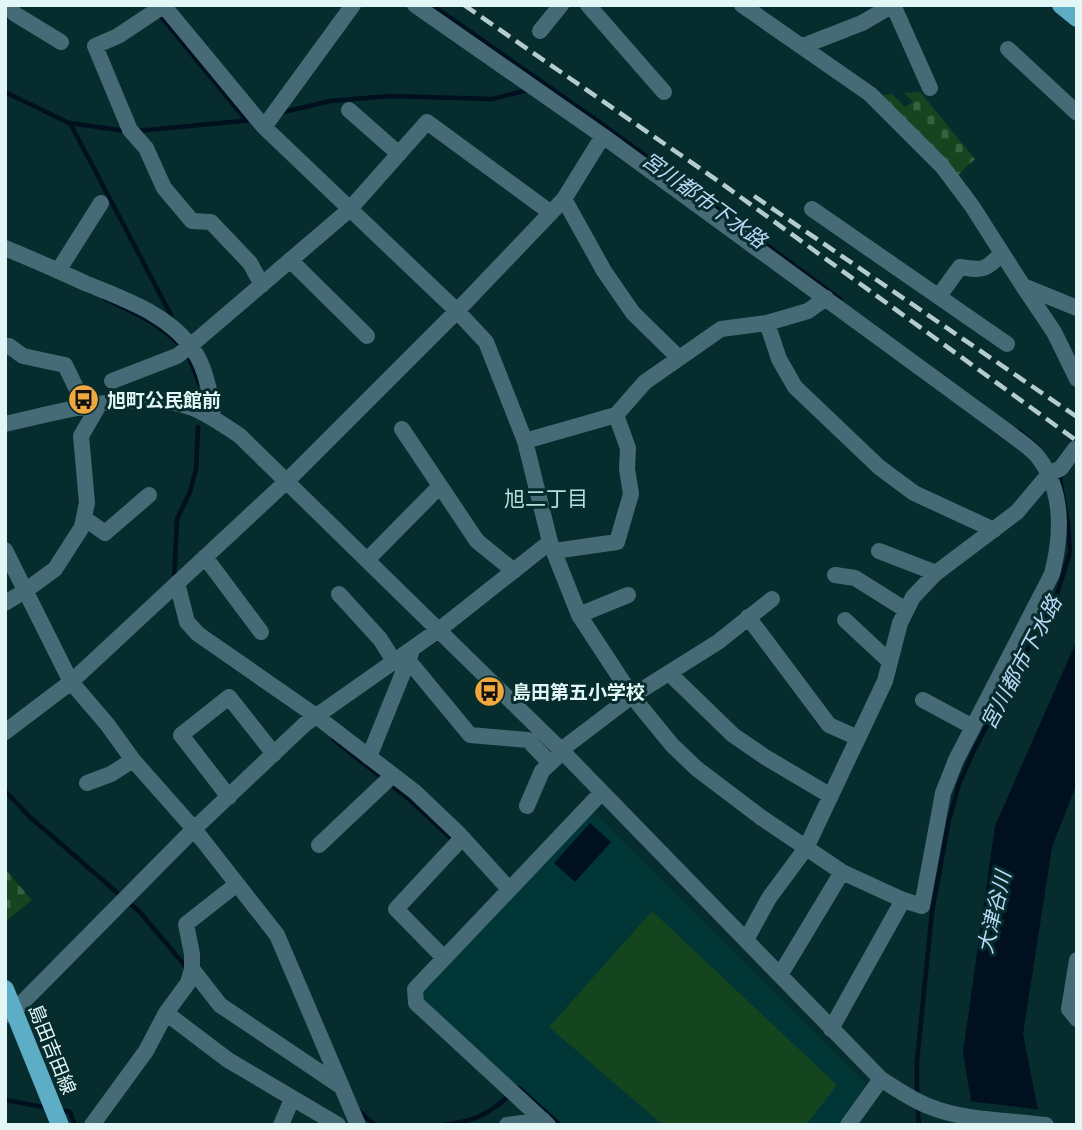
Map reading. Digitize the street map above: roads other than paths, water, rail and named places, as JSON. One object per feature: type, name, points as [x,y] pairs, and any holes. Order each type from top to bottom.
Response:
[{"type":"main road","points":[[1061,5],[1077,18]]},
{"type":"main road","name":"島田吉田線","points":[[5,989],[10,1013],[60,1125]]},
{"type":"street","points":[[8,5],[15,14],[61,42]]},
{"type":"street","points":[[262,285],[250,263],[211,222],[192,221],[164,188],[146,148],[130,130],[95,46],[118,36],[163,5],[264,127],[486,342],[525,441],[552,546],[579,615],[632,696],[672,745],[696,768],[842,872],[903,901],[922,906],[943,793],[973,727],[1052,574],[1060,545],[1060,525],[1049,474],[1037,455],[1008,432],[603,136],[415,5]]},
{"type":"street","points":[[264,127],[353,5]]},
{"type":"street","points":[[540,31],[561,5]]},
{"type":"street","points":[[588,5],[664,92]]},
{"type":"street","points":[[743,5],[870,94],[942,166],[972,206],[1054,332],[1077,379]]},
{"type":"street","points":[[803,46],[862,23],[893,5],[930,88]]},
{"type":"street","points":[[1008,49],[1077,113]]},
{"type":"street","points":[[349,110],[399,154]]},
{"type":"street","points":[[112,381],[177,356],[190,346],[349,210],[427,122],[551,213]]},
{"type":"street","points":[[5,732],[71,682],[288,480],[457,311],[564,199],[603,136]]},
{"type":"street","points":[[564,199],[604,271],[626,302],[678,357]]},
{"type":"street","points":[[58,271],[101,203]]},
{"type":"street","points":[[812,209],[1007,344]]},
{"type":"street","points":[[5,248],[138,306],[179,332],[190,346],[207,380],[213,418]]},
{"type":"street","points":[[939,296],[960,267],[976,270],[989,267],[1002,253]]},
{"type":"street","points":[[290,260],[367,336]]},
{"type":"street","points":[[1023,286],[1077,308]]},
{"type":"street","points":[[525,441],[615,415],[645,382],[721,329],[767,323],[808,311],[826,298]]},
{"type":"street","points":[[767,323],[779,359],[795,387],[879,467],[914,493],[994,530]]},
{"type":"street","points":[[5,346],[23,356],[65,365],[81,398],[91,407]]},
{"type":"street","points":[[5,424],[91,407],[145,400],[174,402],[194,409],[240,436],[369,559],[562,751],[881,1079],[909,1098],[936,1109],[961,1115],[1046,1125]]},
{"type":"street","points":[[5,603],[55,569],[82,527],[87,503],[82,436],[91,407]]},
{"type":"street","points":[[10,1013],[194,829],[316,716],[405,656],[514,570],[552,546],[617,542],[631,494],[627,469],[628,447],[615,415]]},
{"type":"street","points":[[402,429],[477,541],[514,570]]},
{"type":"street","points":[[746,940],[769,898],[806,848],[885,681],[900,623],[913,597],[936,573],[1017,512],[1049,474],[1061,468],[1075,449]]},
{"type":"street","points":[[369,559],[440,486]]},
{"type":"street","points":[[84,518],[104,533],[149,495]]},
{"type":"street","points":[[5,550],[71,682],[133,760],[194,829],[277,935],[358,1125]]},
{"type":"street","points":[[879,551],[936,573]]},
{"type":"street","points":[[205,557],[261,632]]},
{"type":"street","points":[[835,575],[855,578],[906,610]]},
{"type":"street","points":[[177,583],[187,622],[198,634],[316,716],[415,792],[509,889]]},
{"type":"street","points":[[339,594],[380,639],[405,656],[470,734],[527,740],[551,763]]},
{"type":"street","points":[[579,615],[628,594]]},
{"type":"street","points":[[527,806],[542,771],[562,751],[632,696],[718,642],[772,599]]},
{"type":"street","points":[[748,617],[829,725],[858,738]]},
{"type":"street","points":[[845,620],[889,661]]},
{"type":"street","points":[[369,757],[405,656]]},
{"type":"street","points":[[668,673],[733,735],[831,796]]},
{"type":"street","points":[[229,797],[181,735],[229,698],[274,754]]},
{"type":"street","points":[[923,700],[973,727]]},
{"type":"street","points":[[88,783],[111,774],[133,760]]},
{"type":"street","points":[[319,845],[393,775]]},
{"type":"street","points":[[545,1122],[416,1003],[415,989],[602,792]]},
{"type":"street","points":[[444,958],[396,909],[462,838]]},
{"type":"street","points":[[780,975],[842,872]]},
{"type":"street","points":[[92,1125],[146,1051],[166,1013],[188,983],[192,969],[186,923],[237,884]]},
{"type":"street","points":[[831,1029],[903,901]]},
{"type":"street","points":[[1077,960],[1069,1009],[1077,1019]]},
{"type":"street","points":[[192,969],[220,1005],[343,1088]]},
{"type":"street","points":[[166,1013],[228,1060],[338,1125]]},
{"type":"street","points":[[848,1125],[881,1079]]},
{"type":"street","points":[[281,1125],[292,1100]]},
{"type":"street","points":[[508,1125],[545,1122]]},
{"type":"water","name":"大津谷川","points":[[1077,640],[1077,783],[1052,847],[1023,1034],[1041,1125],[975,1125],[963,1052],[995,826]]},
{"type":"water","points":[[590,823],[611,842],[575,882],[554,863]]},
{"type":"waterway","name":"宮川都市下水路","points":[[432,5],[605,126],[840,299]]},
{"type":"waterway","points":[[159,14],[247,121]]},
{"type":"waterway","points":[[280,113],[330,101],[389,96],[492,99],[528,90]]},
{"type":"waterway","points":[[5,92],[69,123],[126,131]]},
{"type":"waterway","points":[[138,131],[251,120]]},
{"type":"waterway","points":[[70,123],[171,315],[170,321]]},
{"type":"waterway","points":[[105,299],[152,323],[172,338],[189,358],[199,384]]},
{"type":"waterway","points":[[174,580],[177,519],[190,492],[196,469],[198,427]]},
{"type":"waterway","name":"宮川都市下水路","points":[[1019,431],[1039,448]]},
{"type":"waterway","name":"宮川都市下水路","points":[[917,1096],[917,1061],[932,912],[949,820],[959,784],[974,750],[1057,594],[1070,552],[1059,474]]},
{"type":"waterway","points":[[333,739],[410,800],[455,842]]},
{"type":"waterway","points":[[5,791],[30,817],[121,896]]},
{"type":"waterway","points":[[128,902],[139,911],[187,968]]},
{"type":"waterway","points":[[519,1088],[560,1125]]},
{"type":"waterway","points":[[444,1125],[480,1116],[511,1094]]},
{"type":"waterway","points":[[5,1100],[49,1108]]},
{"type":"waterway","name":"宮川都市下水路","points":[[917,1104],[919,1125]]},
{"type":"waterway","points":[[61,1110],[70,1112],[75,1125]]},
{"type":"waterway","points":[[359,1111],[375,1125]]},
{"type":"railway","points":[[464,5],[721,183],[1077,441]]},
{"type":"railway","points":[[754,196],[1077,417]]},
{"type":"place","name":"旭町公民館前","points":[[84,399]]},
{"type":"place","name":"島田第五小学校","points":[[489,691]]},
{"type":"district","name":"旭二丁目","points":[[546,497]]}]
